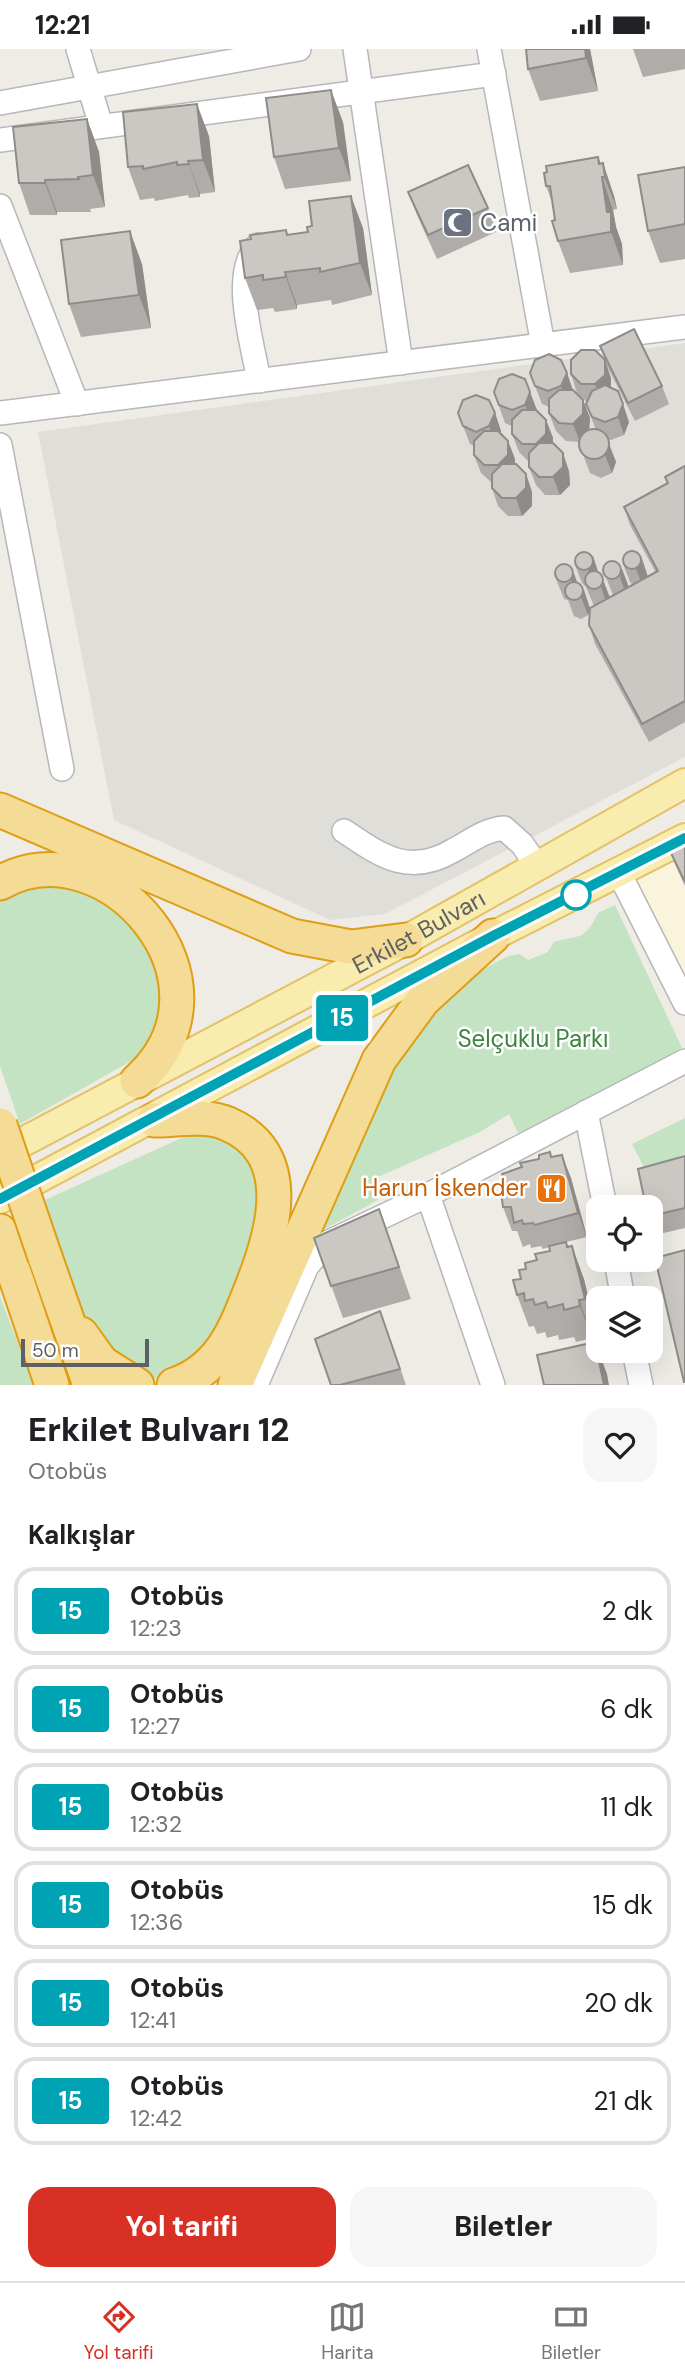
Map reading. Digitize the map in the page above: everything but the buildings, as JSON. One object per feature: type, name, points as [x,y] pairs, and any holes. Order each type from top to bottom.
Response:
[{"type":"highway","points":[[0,810],[292,936],[351,947],[406,940]]},
{"type":"highway","points":[[0,883],[33,870],[57,869],[79,874],[116,892],[155,931],[173,966],[178,1004],[173,1029],[162,1052],[137,1081]]},
{"type":"highway","points":[[235,1385],[379,1060],[423,1000],[493,936]]},
{"type":"highway","points":[[154,1120],[218,1120],[236,1128],[264,1155],[272,1172],[275,1196],[269,1244],[229,1341],[200,1372],[174,1385]]},
{"type":"highway","points":[[0,1125],[90,1385]]},
{"type":"highway","points":[[0,1231],[52,1385]]},
{"type":"highway","points":[[65,1312],[102,1363],[137,1385]]},
{"type":"highway","points":[[28,1317],[41,1385]]},
{"type":"main road","name":"Erkilet Bulvarı","points":[[0,1154],[406,940],[685,783]]},
{"type":"main road","name":"Erkilet Bulvarı","points":[[0,1199],[154,1120],[493,936],[685,838]]},
{"type":"street","points":[[78,49],[101,127]]},
{"type":"street","points":[[0,103],[299,49]]},
{"type":"street","points":[[355,49],[401,363]]},
{"type":"street","points":[[489,49],[543,345]]},
{"type":"street","points":[[0,140],[494,74]]},
{"type":"street","points":[[0,206],[77,404]]},
{"type":"street","points":[[259,381],[247,310],[245,264],[260,242],[283,236]]},
{"type":"street","points":[[0,413],[685,327]]},
{"type":"street","points":[[0,445],[62,769]]},
{"type":"street","points":[[344,831],[385,859],[406,862],[433,860],[483,833],[504,828],[522,844],[537,866]]},
{"type":"street","points":[[619,873],[685,1003]]},
{"type":"street","points":[[256,1385],[307,1266],[320,1248],[335,1237],[428,1195],[685,1061]]},
{"type":"street","points":[[586,1112],[603,1195]]},
{"type":"street","points":[[428,1195],[493,1385]]},
{"type":"street","points":[[636,1363],[641,1385]]},
{"type":"shaded area","points":[[685,343],[685,757],[385,914],[330,920],[114,820],[38,432]]},
{"type":"shaded area","points":[[685,821],[685,1001],[615,862]]},
{"type":"green space","points":[[58,879],[130,917],[169,988],[145,1053],[20,1124],[0,1066],[0,893]]},
{"type":"green space","name":"Selçuklu Parkı","points":[[615,905],[682,1048],[519,1135],[509,1114],[480,1132],[371,1180],[378,1200],[317,1233],[403,1034],[474,974],[508,956],[520,954],[528,960],[548,952],[554,942],[585,933],[598,913]]},
{"type":"green space","points":[[685,1118],[685,1154],[647,1173],[632,1144]]},
{"type":"green space","points":[[197,1131],[244,1145],[268,1198],[217,1342],[162,1379],[144,1379],[107,1360],[81,1311],[45,1200]]},
{"type":"green space","points":[[0,1296],[34,1385],[0,1385]]},
{"type":"bus line","name":"15","points":[[0,1199],[154,1120],[493,936],[685,838]]},
{"type":"place","name":"Cami","points":[[457,223]]},
{"type":"place","name":"Harun İskender","points":[[551,1188]]}]
